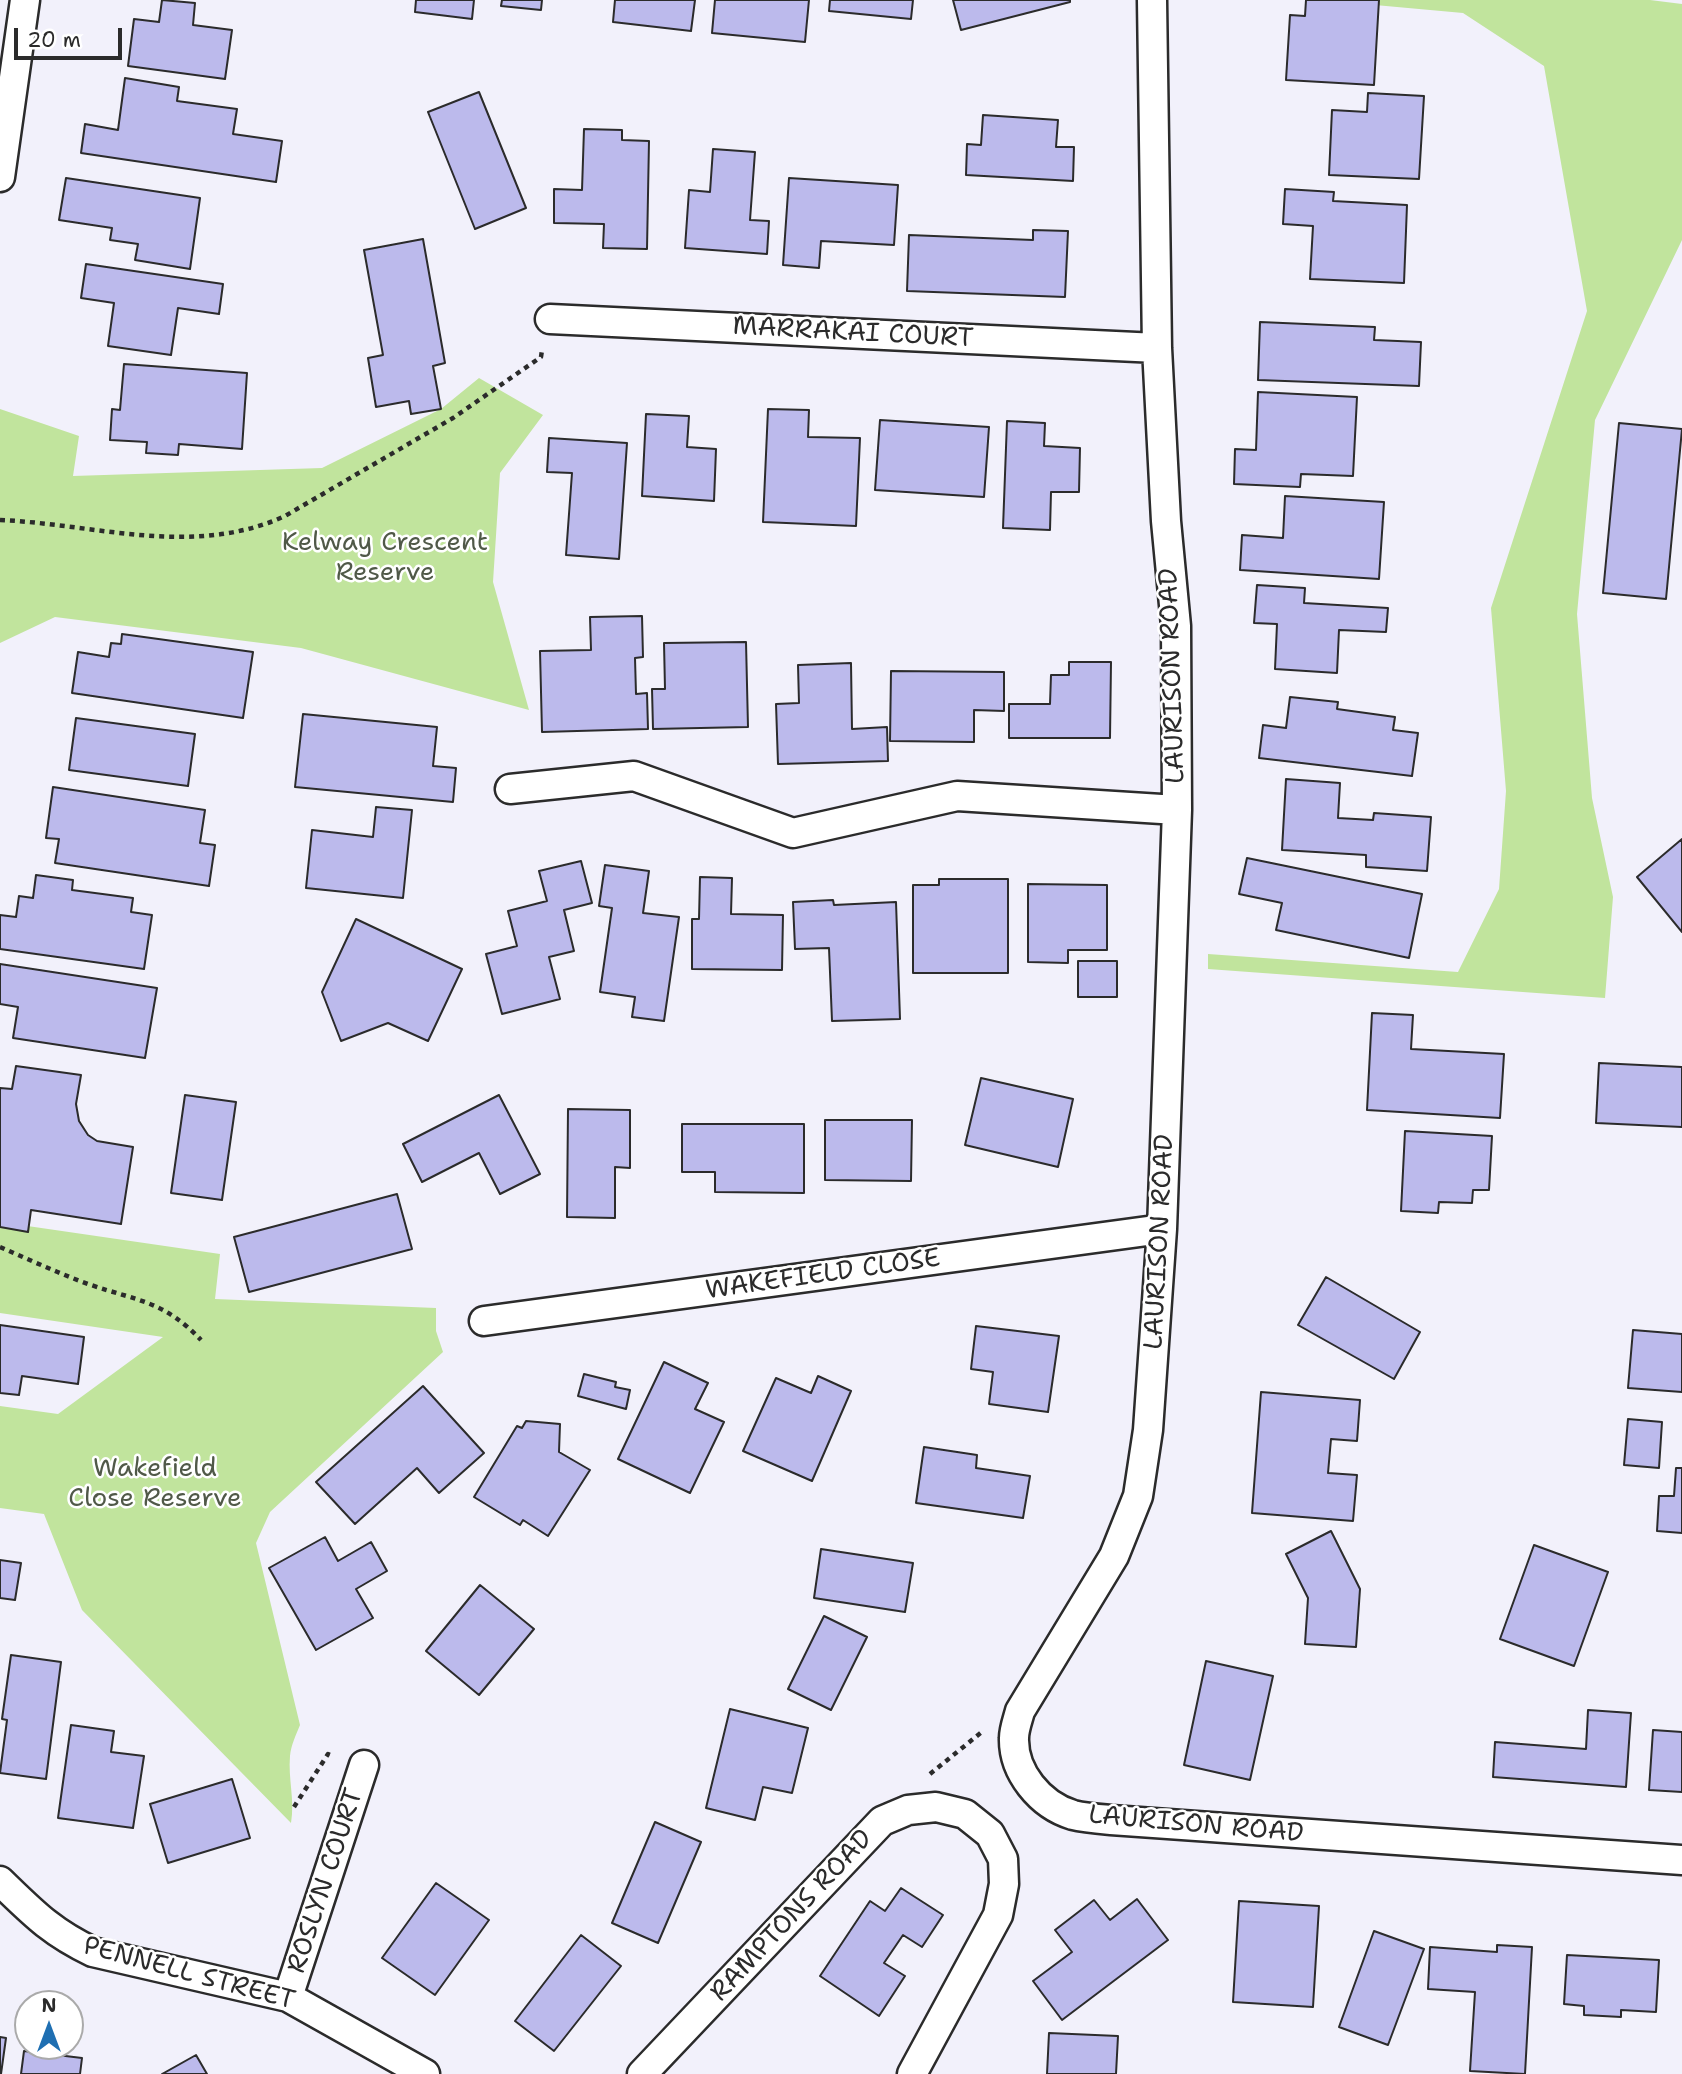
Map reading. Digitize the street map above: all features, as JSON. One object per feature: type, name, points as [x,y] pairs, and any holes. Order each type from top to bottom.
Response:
[{"type":"street","points":[[0,177],[25,0]]},
{"type":"street","name":"LAURISON ROAD","points":[[1152,0],[1157,348],[1166,521],[1176,626],[1177,810],[1162,1230],[1148,1430],[1138,1496],[1114,1556],[1020,1711],[1014,1736],[1016,1763],[1029,1784],[1046,1800],[1072,1814],[1125,1821],[1682,1860]]},
{"type":"street","name":"MARRAKAI COURT","points":[[550,318],[1157,348]]},
{"type":"street","points":[[510,789],[634,776],[793,833],[957,796],[1177,810]]},
{"type":"street","name":"WAKEFIELD CLOSE","points":[[484,1321],[1162,1230]]},
{"type":"street","name":"ROSLYN COURT","points":[[288,1997],[364,1765]]},
{"type":"street","name":"RAMPTONS ROAD","points":[[642,2074],[882,1821],[908,1810],[936,1807],[965,1814],[990,1834],[1003,1858],[1004,1884],[998,1915],[912,2074]]},
{"type":"street","name":"PENNELL STREET","points":[[0,1881],[41,1922],[64,1938],[93,1952],[288,1997],[425,2074]]},
{"type":"path","points":[[0,520],[138,536],[196,536],[259,528],[285,516],[453,418],[541,357],[550,318]]},
{"type":"path","points":[[0,1247],[89,1284],[159,1306],[183,1321],[201,1340]]},
{"type":"path","points":[[908,1810],[918,1784],[990,1725],[1020,1711]]},
{"type":"green space","points":[[1320,0],[1650,0],[1682,4],[1682,240],[1595,420],[1577,614],[1592,798],[1613,897],[1605,998],[1208,969],[1208,954],[1458,972],[1499,889],[1506,791],[1491,608],[1587,311],[1544,66],[1463,13]]},
{"type":"green space","name":"Kelway Crescent Reserve","points":[[479,378],[543,415],[500,473],[493,582],[529,710],[301,648],[55,617],[0,643],[0,409],[79,436],[73,476],[322,468],[441,409]]},
{"type":"green space","name":"Wakefield Close Reserve","points":[[0,1222],[220,1254],[215,1299],[436,1308],[436,1331],[443,1352],[270,1512],[256,1543],[300,1725],[290,1756],[291,1823],[82,1610],[44,1514],[0,1508],[0,1406],[58,1414],[163,1337],[0,1313]]},
{"type":"building","points":[[162,0],[195,3],[193,25],[232,30],[225,79],[128,66],[134,19],[159,22]]},
{"type":"building","points":[[416,0],[474,0],[472,19],[415,12]]},
{"type":"building","points":[[502,0],[542,0],[541,10],[501,6]]},
{"type":"building","points":[[615,0],[695,0],[691,31],[613,22]]},
{"type":"building","points":[[715,0],[809,0],[805,42],[712,33]]},
{"type":"building","points":[[830,0],[913,0],[911,19],[829,11]]},
{"type":"building","points":[[953,0],[1070,0],[1070,2],[961,30]]},
{"type":"building","points":[[1306,0],[1379,0],[1374,85],[1286,80],[1290,15],[1305,16]]},
{"type":"building","points":[[125,78],[179,87],[177,101],[237,109],[233,134],[282,141],[276,182],[81,153],[85,124],[118,130]]},
{"type":"building","points":[[479,92],[526,208],[475,229],[428,112]]},
{"type":"building","points":[[1368,93],[1424,96],[1419,179],[1329,175],[1332,110],[1367,112]]},
{"type":"building","points":[[983,115],[1058,120],[1056,147],[1074,147],[1073,181],[966,175],[967,144],[981,145]]},
{"type":"building","points":[[584,129],[622,130],[622,140],[649,141],[647,249],[603,248],[604,224],[554,223],[554,189],[582,190]]},
{"type":"building","points":[[713,149],[755,152],[750,220],[769,221],[767,254],[685,248],[689,190],[710,192]]},
{"type":"building","points":[[66,178],[200,198],[190,269],[135,260],[138,244],[110,240],[112,228],[59,220]]},
{"type":"building","points":[[789,178],[898,185],[894,245],[821,241],[819,268],[783,265]]},
{"type":"building","points":[[1285,189],[1334,192],[1333,201],[1407,205],[1404,283],[1310,279],[1313,226],[1283,224]]},
{"type":"building","points":[[1033,230],[1068,231],[1065,297],[907,291],[909,235],[1033,240]]},
{"type":"building","points":[[423,239],[445,363],[433,366],[441,409],[411,414],[409,401],[376,407],[368,358],[383,355],[364,250]]},
{"type":"building","points":[[86,264],[223,284],[219,314],[178,308],[171,355],[108,346],[114,303],[81,298]]},
{"type":"building","points":[[1260,322],[1375,327],[1374,340],[1421,342],[1419,386],[1258,380]]},
{"type":"building","points":[[124,364],[247,373],[242,449],[179,444],[178,455],[146,453],[147,442],[110,440],[112,409],[120,410]]},
{"type":"building","points":[[1258,392],[1357,397],[1353,476],[1301,474],[1300,487],[1234,484],[1235,449],[1256,450]]},
{"type":"building","points":[[768,409],[809,410],[808,437],[860,438],[856,526],[763,522]]},
{"type":"building","points":[[646,414],[689,416],[687,447],[716,449],[714,501],[642,496]]},
{"type":"building","points":[[880,420],[989,427],[984,497],[875,490]]},
{"type":"building","points":[[1007,421],[1045,423],[1044,446],[1080,448],[1079,492],[1051,492],[1050,530],[1003,528]]},
{"type":"building","points":[[1619,423],[1682,429],[1666,599],[1603,593]]},
{"type":"building","points":[[549,438],[627,443],[619,559],[566,555],[572,473],[547,472]]},
{"type":"building","points":[[1285,496],[1384,502],[1379,579],[1240,570],[1242,535],[1283,538]]},
{"type":"building","points":[[1257,585],[1305,588],[1304,603],[1388,608],[1386,632],[1339,630],[1337,673],[1275,669],[1277,624],[1254,623]]},
{"type":"building","points":[[642,616],[643,657],[635,658],[636,694],[647,693],[648,729],[542,732],[540,651],[591,650],[590,617]]},
{"type":"building","points":[[122,634],[253,652],[243,718],[72,693],[78,652],[109,657],[111,643],[121,644]]},
{"type":"building","points":[[746,642],[748,727],[653,729],[652,689],[665,689],[664,643]]},
{"type":"building","points":[[1069,662],[1111,662],[1110,738],[1009,738],[1009,704],[1050,704],[1051,675],[1069,675]]},
{"type":"building","points":[[851,663],[852,729],[887,727],[888,761],[778,764],[776,704],[799,703],[798,665]]},
{"type":"building","points":[[891,671],[1004,672],[1004,711],[974,710],[974,742],[890,741]]},
{"type":"building","points":[[1290,697],[1338,702],[1337,709],[1395,717],[1393,730],[1418,733],[1412,776],[1259,758],[1263,725],[1286,728]]},
{"type":"building","points":[[303,714],[437,727],[433,766],[456,768],[453,802],[295,787]]},
{"type":"building","points":[[76,718],[195,734],[188,786],[69,770]]},
{"type":"building","points":[[1286,779],[1340,783],[1338,818],[1373,820],[1374,813],[1431,817],[1427,871],[1366,867],[1366,855],[1282,850]]},
{"type":"building","points":[[53,787],[205,810],[200,843],[215,845],[209,886],[55,863],[59,839],[46,838]]},
{"type":"building","points":[[376,807],[412,810],[403,898],[306,888],[312,830],[373,837]]},
{"type":"building","points":[[1682,839],[1682,932],[1637,877]]},
{"type":"building","points":[[1247,858],[1422,894],[1409,958],[1276,930],[1282,903],[1239,894]]},
{"type":"building","points":[[581,861],[592,903],[564,910],[574,951],[549,957],[560,999],[502,1014],[486,954],[517,946],[508,911],[547,901],[539,871]]},
{"type":"building","points":[[605,865],[649,871],[643,913],[679,917],[664,1021],[632,1017],[635,997],[600,992],[612,908],[599,906]]},
{"type":"building","points":[[36,875],[73,880],[72,890],[133,898],[131,912],[152,915],[144,969],[0,949],[0,915],[16,917],[19,896],[33,898]]},
{"type":"building","points":[[700,877],[732,878],[731,914],[783,915],[782,970],[692,969],[692,919],[699,919]]},
{"type":"building","points":[[939,879],[1008,879],[1008,973],[913,973],[913,885],[939,885]]},
{"type":"building","points":[[1028,884],[1107,885],[1107,950],[1068,950],[1068,963],[1028,962]]},
{"type":"building","points":[[833,900],[834,905],[896,902],[900,1019],[832,1021],[829,948],[795,949],[793,902]]},
{"type":"building","points":[[356,919],[462,969],[428,1041],[388,1023],[341,1041],[322,992]]},
{"type":"building","points":[[1078,961],[1117,961],[1117,997],[1078,997]]},
{"type":"building","points":[[0,964],[157,988],[145,1058],[13,1038],[18,1007],[0,1004]]},
{"type":"building","points":[[1372,1013],[1413,1015],[1411,1049],[1504,1054],[1500,1118],[1367,1110]]},
{"type":"building","points":[[1599,1063],[1682,1067],[1682,1127],[1596,1123]]},
{"type":"building","points":[[16,1066],[81,1075],[76,1104],[79,1121],[88,1135],[97,1141],[133,1147],[121,1224],[31,1210],[28,1232],[0,1227],[0,1088],[12,1089]]},
{"type":"building","points":[[981,1078],[1073,1099],[1058,1167],[965,1145]]},
{"type":"building","points":[[185,1095],[236,1102],[222,1200],[171,1193]]},
{"type":"building","points":[[499,1095],[540,1174],[500,1194],[479,1153],[422,1182],[403,1144]]},
{"type":"building","points":[[568,1109],[630,1110],[630,1168],[615,1167],[615,1218],[567,1217]]},
{"type":"building","points":[[825,1120],[912,1120],[911,1181],[825,1180]]},
{"type":"building","points":[[682,1124],[804,1124],[804,1193],[715,1192],[715,1172],[682,1172]]},
{"type":"building","points":[[1405,1131],[1492,1136],[1489,1190],[1473,1190],[1472,1203],[1439,1202],[1438,1213],[1401,1211]]},
{"type":"building","points":[[397,1194],[412,1249],[249,1292],[234,1237]]},
{"type":"building","points":[[1326,1277],[1420,1332],[1394,1379],[1298,1325]]},
{"type":"building","points":[[0,1325],[84,1337],[78,1384],[22,1376],[19,1395],[0,1393]]},
{"type":"building","points":[[976,1326],[1059,1336],[1048,1412],[989,1404],[993,1372],[971,1369]]},
{"type":"building","points":[[1633,1330],[1682,1334],[1682,1392],[1628,1388]]},
{"type":"building","points":[[664,1362],[708,1383],[695,1409],[724,1422],[690,1493],[618,1459]]},
{"type":"building","points":[[584,1374],[616,1382],[615,1387],[630,1390],[626,1409],[578,1396]]},
{"type":"building","points":[[818,1376],[851,1391],[812,1481],[743,1451],[776,1378],[811,1393]]},
{"type":"building","points":[[423,1386],[484,1453],[439,1493],[417,1468],[355,1524],[316,1482]]},
{"type":"building","points":[[1261,1392],[1360,1400],[1357,1441],[1331,1439],[1328,1473],[1357,1475],[1353,1521],[1252,1513]]},
{"type":"building","points":[[1628,1419],[1662,1422],[1659,1468],[1624,1465]]},
{"type":"building","points":[[526,1421],[560,1424],[559,1452],[590,1470],[548,1536],[523,1520],[520,1525],[474,1497],[517,1426],[522,1428]]},
{"type":"building","points":[[924,1447],[977,1455],[976,1468],[1030,1476],[1023,1518],[916,1503]]},
{"type":"building","points":[[1676,1468],[1682,1468],[1682,1533],[1657,1531],[1659,1496],[1674,1496]]},
{"type":"building","points":[[1331,1531],[1360,1589],[1356,1647],[1305,1644],[1308,1598],[1286,1554]]},
{"type":"building","points":[[325,1537],[338,1561],[371,1542],[387,1571],[356,1589],[373,1618],[316,1650],[269,1568]]},
{"type":"building","points":[[1534,1545],[1608,1572],[1574,1666],[1500,1639]]},
{"type":"building","points":[[821,1549],[913,1563],[905,1612],[814,1598]]},
{"type":"building","points":[[0,1560],[21,1563],[15,1600],[0,1598]]},
{"type":"building","points":[[480,1585],[534,1629],[479,1695],[426,1651]]},
{"type":"building","points":[[824,1616],[867,1637],[831,1710],[788,1689]]},
{"type":"building","points":[[11,1655],[61,1662],[46,1779],[0,1773],[7,1720],[2,1719]]},
{"type":"building","points":[[1206,1661],[1273,1676],[1250,1780],[1184,1765]]},
{"type":"building","points":[[730,1709],[808,1728],[792,1793],[763,1787],[755,1820],[706,1808]]},
{"type":"building","points":[[1588,1710],[1631,1713],[1626,1787],[1493,1777],[1495,1742],[1586,1749]]},
{"type":"building","points":[[71,1725],[114,1731],[111,1752],[144,1756],[133,1828],[58,1818]]},
{"type":"building","points":[[1653,1730],[1682,1732],[1682,1792],[1649,1790]]},
{"type":"building","points":[[232,1779],[250,1838],[168,1863],[150,1804]]},
{"type":"building","points":[[655,1822],[701,1842],[658,1943],[612,1923]]},
{"type":"building","points":[[436,1883],[489,1920],[435,1995],[382,1958]]},
{"type":"building","points":[[901,1888],[943,1915],[922,1947],[903,1935],[884,1963],[905,1976],[879,2016],[820,1976],[870,1901],[885,1911]]},
{"type":"building","points":[[1137,1899],[1168,1940],[1062,2020],[1033,1981],[1072,1952],[1055,1930],[1094,1900],[1110,1920]]},
{"type":"building","points":[[1239,1901],[1319,1906],[1313,2007],[1233,2002]]},
{"type":"building","points":[[1374,1931],[1424,1949],[1388,2045],[1339,2027]]},
{"type":"building","points":[[581,1935],[621,1966],[554,2051],[515,2021]]},
{"type":"building","points":[[1497,1945],[1532,1947],[1525,2074],[1470,2071],[1475,1992],[1428,1989],[1430,1947],[1497,1952]]},
{"type":"building","points":[[1567,1955],[1659,1960],[1656,2012],[1621,2010],[1621,2017],[1584,2015],[1584,2006],[1564,2004]]},
{"type":"building","points":[[1049,2033],[1118,2036],[1116,2074],[1047,2074]]},
{"type":"building","points":[[0,2037],[6,2038],[1,2074],[0,2074]]},
{"type":"building","points":[[196,2055],[207,2074],[162,2074]]},
{"type":"building","points":[[23,2060],[82,2060],[80,2074],[21,2074]]}]
